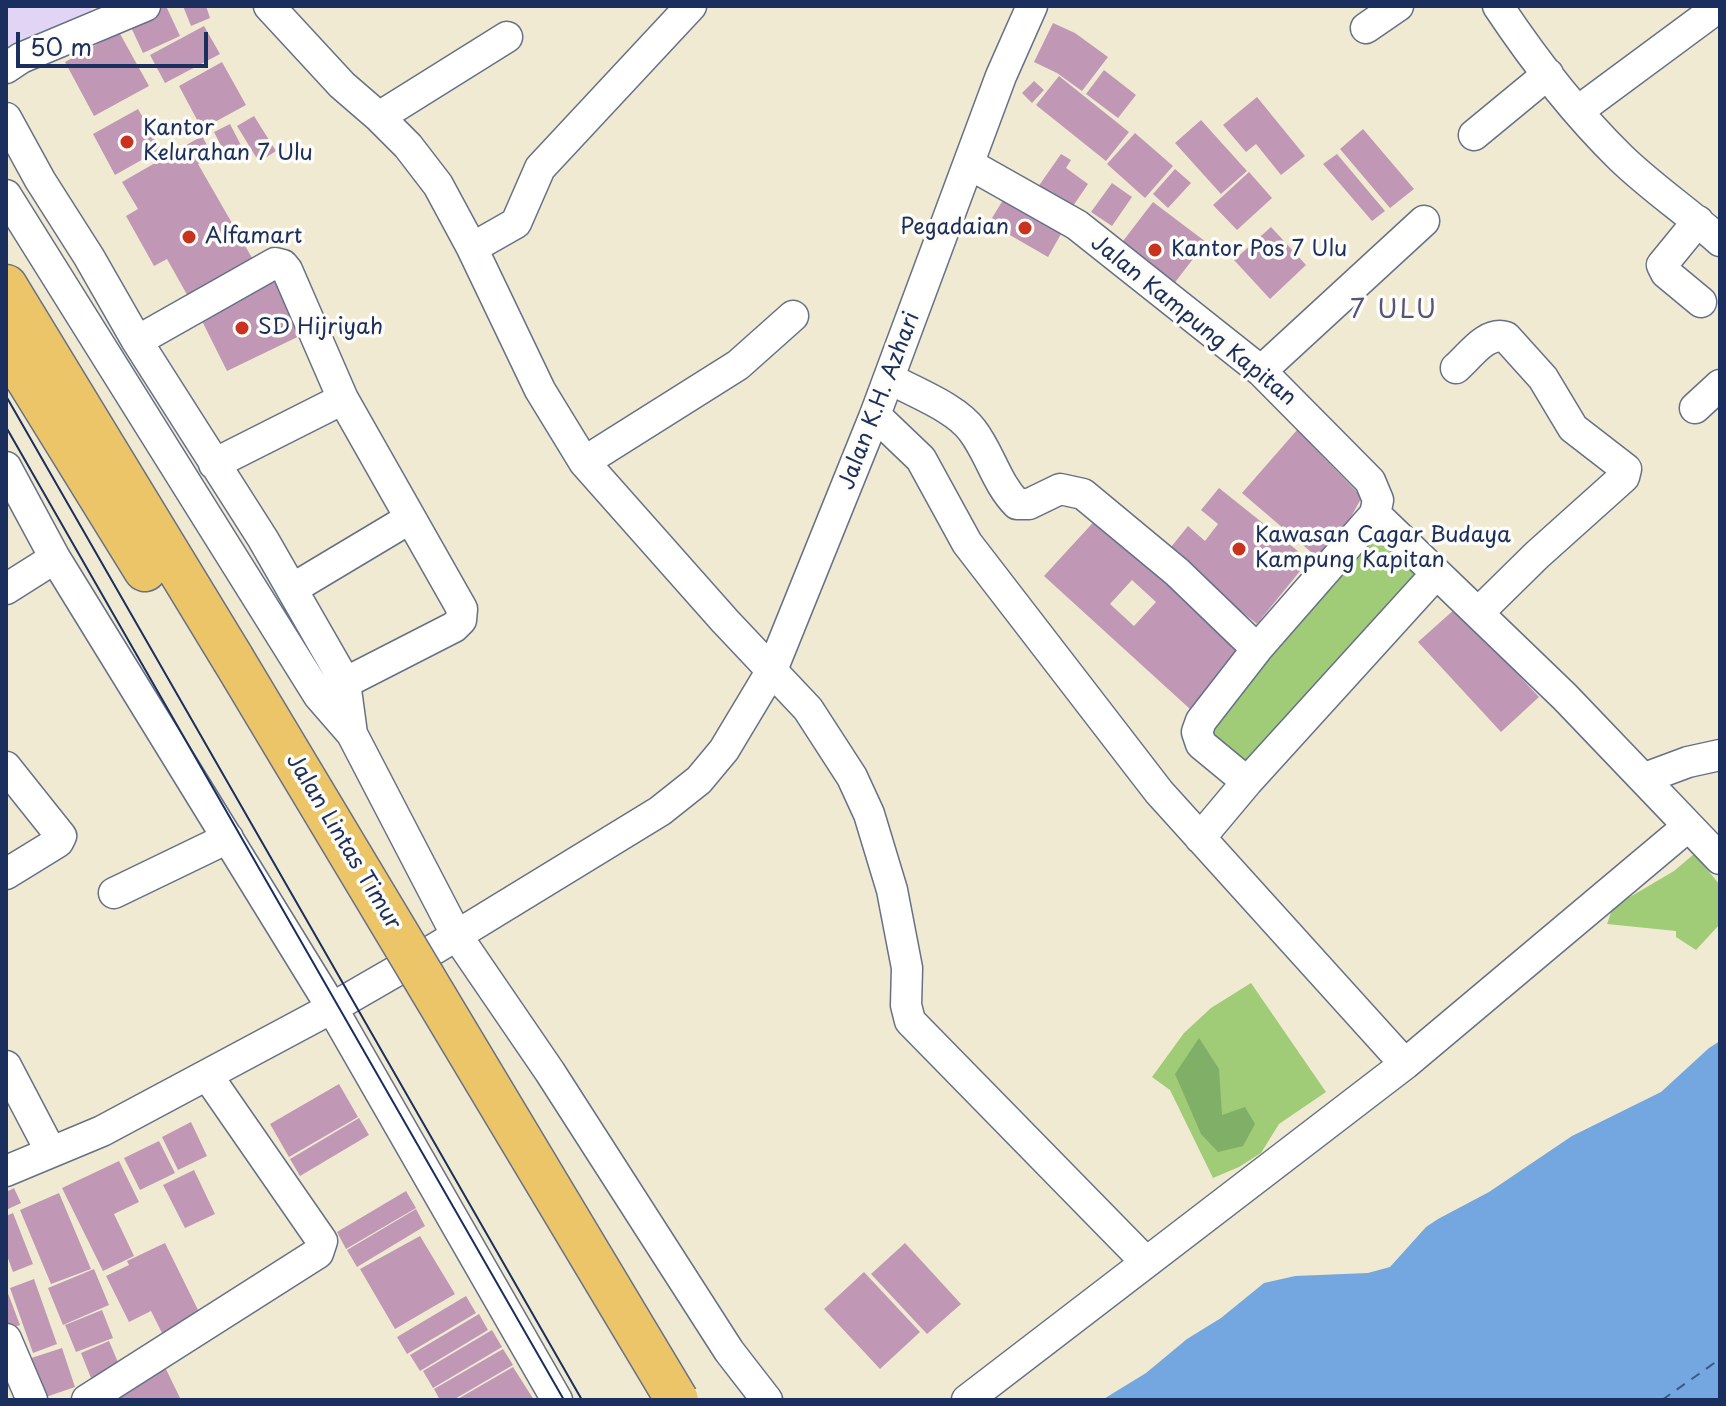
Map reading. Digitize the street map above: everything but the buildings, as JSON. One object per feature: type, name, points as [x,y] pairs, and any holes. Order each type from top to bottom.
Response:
[{"type":"highway","name":"Jalan Lintas Timur","points":[[6,286],[644,1400]]},
{"type":"highway","name":"Jalan Lintas Timur","points":[[6,345],[221,666],[677,1400]]},
{"type":"street","points":[[6,68],[21,58],[145,6]]},
{"type":"street","points":[[269,6],[342,85],[408,146],[438,185],[540,390],[584,462],[725,621],[812,713],[852,777],[869,814],[892,890],[907,968],[906,1005],[910,1021],[1145,1261]]},
{"type":"street","name":"Jalan K.H. Azhari","points":[[6,1171],[102,1131],[332,1008],[457,936],[660,811],[699,780],[724,750],[772,670],[875,415],[1001,76],[1032,6]]},
{"type":"street","points":[[1366,28],[1398,6]]},
{"type":"street","points":[[1578,111],[1720,6]]},
{"type":"street","points":[[1499,7],[1567,101],[1623,160],[1709,231],[1662,265],[1666,273],[1701,302]]},
{"type":"street","points":[[472,248],[516,223],[540,168],[673,13]]},
{"type":"street","points":[[379,117],[507,37]]},
{"type":"street","points":[[1474,135],[1548,74]]},
{"type":"street","points":[[6,118],[137,341],[292,589],[352,734],[457,936],[550,1072],[729,1351],[767,1400]]},
{"type":"street","name":"Jalan Kampung Kapitan","points":[[969,164],[1077,225],[1261,371],[1370,481],[1378,500],[1375,514]]},
{"type":"street","points":[[6,195],[332,689]]},
{"type":"street","points":[[1261,371],[1424,221]]},
{"type":"street","points":[[137,341],[275,263],[287,270],[343,399],[462,609],[461,620],[454,627],[332,689]]},
{"type":"street","points":[[584,462],[738,365],[793,316]]},
{"type":"street","points":[[1456,368],[1487,340],[1498,335],[1506,337],[1543,378],[1573,428],[1626,469],[1624,477],[1476,609]]},
{"type":"street","points":[[889,378],[958,414],[974,432],[1006,494],[1017,504],[1029,504],[1060,489],[1083,494],[1177,572],[1257,649]]},
{"type":"street","points":[[1695,408],[1720,385]]},
{"type":"street","points":[[214,464],[343,399]]},
{"type":"street","points":[[875,415],[921,459],[967,543],[1124,748],[1200,838],[1405,1064]]},
{"type":"street","points":[[6,467],[55,558],[332,1008],[557,1400]]},
{"type":"street","points":[[1247,782],[1201,744],[1197,732],[1201,721],[1257,649],[1375,514],[1476,609],[1645,778],[1720,859]]},
{"type":"street","points":[[292,589],[409,519]]},
{"type":"street","points":[[6,589],[55,558]]},
{"type":"street","points":[[1200,838],[1436,574]]},
{"type":"street","points":[[1645,778],[1688,762],[1720,755]]},
{"type":"street","points":[[6,767],[61,836],[58,842],[6,874]]},
{"type":"street","points":[[967,1400],[1405,1064],[1686,828]]},
{"type":"street","points":[[114,893],[228,838]]},
{"type":"street","points":[[6,1066],[51,1152]]},
{"type":"street","points":[[87,1400],[206,1326],[318,1253],[322,1247],[322,1241],[207,1075]]},
{"type":"street","points":[[6,1339],[32,1400]]},
{"type":"shaded area","points":[[6,6],[90,6],[93,12],[6,49]]},
{"type":"green space","points":[[1369,533],[1418,572],[1247,765],[1207,730]]},
{"type":"green space","points":[[1694,854],[1720,885],[1720,924],[1696,950],[1676,937],[1676,931],[1607,924],[1618,904],[1674,871]]},
{"type":"green space","points":[[1251,983],[1326,1092],[1279,1124],[1261,1153],[1213,1178],[1170,1090],[1152,1077],[1184,1033],[1211,1008]]},
{"type":"green space","points":[[1199,1038],[1219,1069],[1222,1115],[1245,1107],[1255,1124],[1243,1146],[1218,1152],[1201,1134],[1175,1074]]},
{"type":"water","points":[[1720,1041],[1720,1400],[1102,1400],[1146,1373],[1264,1283],[1295,1276],[1368,1273],[1390,1267],[1426,1227],[1489,1192],[1572,1136],[1661,1092]]},
{"type":"ferry route","points":[[1662,1400],[1720,1359]]},
{"type":"tram line","points":[[6,396],[582,1400]]},
{"type":"tram line","points":[[6,427],[564,1400]]},
{"type":"place","name":"Kantor Kelurahan 7 Ulu","points":[[127,142]]},
{"type":"place","name":"Pegadaian","points":[[1025,228]]},
{"type":"place","name":"Alfamart","points":[[189,237]]},
{"type":"place","name":"Kantor Pos 7 Ulu","points":[[1155,250]]},
{"type":"place","name":"SD Hijriyah","points":[[242,328]]},
{"type":"place","name":"Kawasan Cagar Budaya Kampung Kapitan","points":[[1239,549]]},
{"type":"district","name":"7 ULU","points":[[1394,311]]}]
